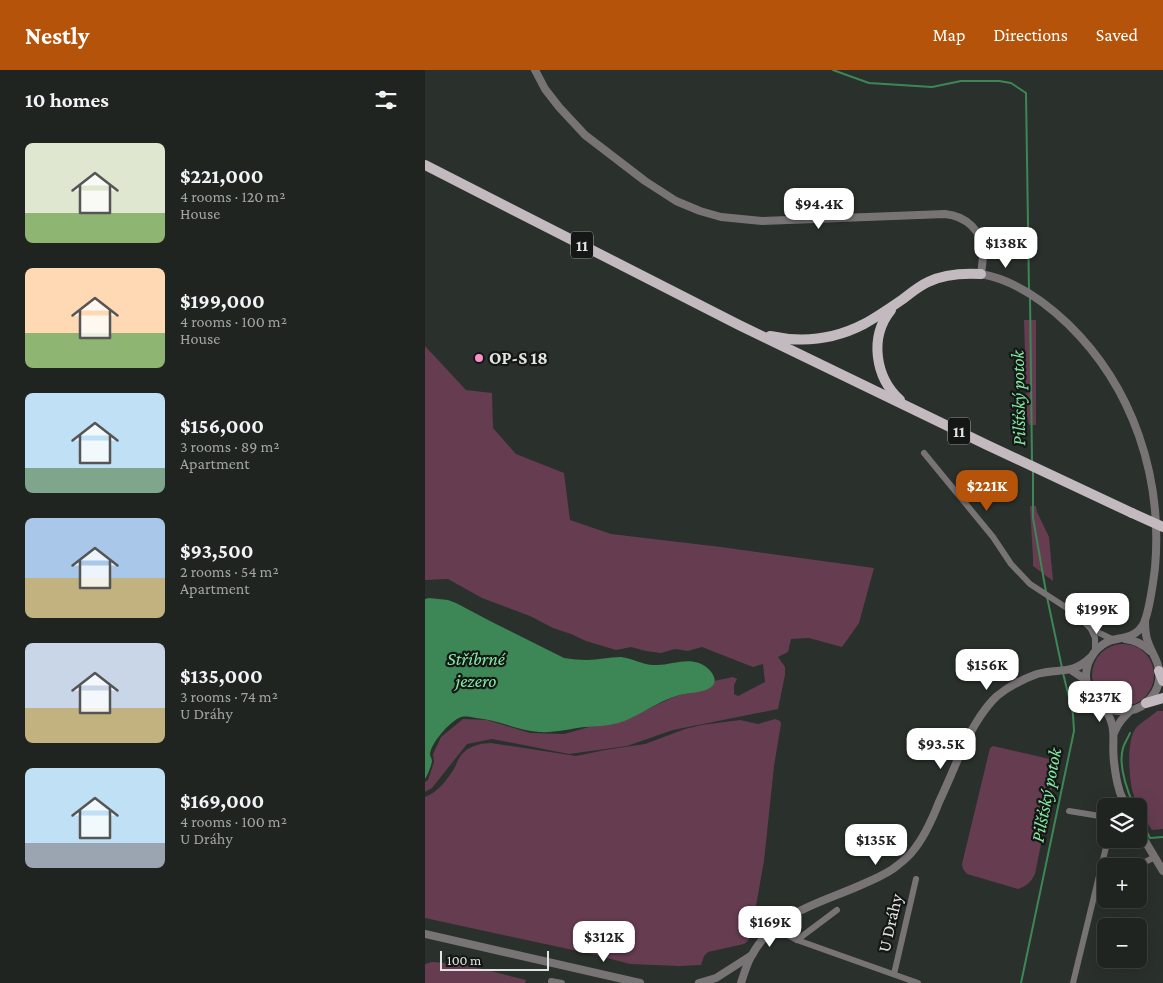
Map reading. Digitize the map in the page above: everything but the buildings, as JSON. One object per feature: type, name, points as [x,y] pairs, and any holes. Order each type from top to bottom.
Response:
[{"type":"main road","name":"11","points":[[425,164],[739,325],[1163,528]]},
{"type":"main road","points":[[739,325],[772,337],[795,339],[819,338],[853,329],[874,318],[929,281],[943,276],[981,274]]},
{"type":"main road","points":[[899,301],[889,313],[882,326],[878,338],[877,354],[887,384],[897,397],[909,407]]},
{"type":"main road","points":[[1147,703],[1163,698]]},
{"type":"street","points":[[535,70],[545,89],[585,135],[645,181],[675,201],[721,217],[762,221],[951,214],[968,222],[979,235],[983,255],[981,274],[998,278],[1023,289],[1053,311],[1074,330],[1103,365],[1127,406],[1143,445],[1154,494],[1157,535],[1154,574],[1145,620],[1146,638],[1161,676],[1153,696],[1139,708],[1121,712],[1103,706]]},
{"type":"street","points":[[924,453],[993,537],[1019,574],[1030,584],[1076,614],[1091,629],[1114,640]]},
{"type":"street","points":[[741,983],[752,955],[765,936],[786,917],[881,876],[896,867],[912,852],[929,825],[969,736],[988,706],[997,697],[1018,683],[1038,674],[1071,670],[1083,664],[1107,642],[1131,636],[1137,632],[1145,620]]},
{"type":"street","points":[[1087,684],[1086,675],[1093,654],[1095,638],[1091,629]]},
{"type":"street","points":[[1123,638],[1140,643],[1153,654]]},
{"type":"street","points":[[1071,670],[1083,678],[1093,697],[1103,706],[1110,717],[1114,734],[1113,761],[1119,789],[1123,798]]},
{"type":"street","points":[[1114,734],[1122,718],[1131,711]]},
{"type":"street","points":[[1069,811],[1097,816]]},
{"type":"street","points":[[1147,844],[1163,871]]},
{"type":"street","points":[[1147,861],[1155,857]]},
{"type":"street","name":"U Dráhy","points":[[893,974],[916,879]]},
{"type":"street","points":[[1073,983],[1097,893]]},
{"type":"street","points":[[797,940],[837,910]]},
{"type":"street","name":"U Dráhy","points":[[773,928],[797,940],[918,983]]},
{"type":"street","points":[[425,934],[640,983]]},
{"type":"street","points":[[699,983],[716,978],[752,955]]},
{"type":"street","points":[[551,981],[562,983]]},
{"type":"shaded area","points":[[1024,320],[1036,320],[1036,425],[1029,425],[1027,417]]},
{"type":"shaded area","points":[[425,346],[466,390],[492,393],[493,428],[516,454],[564,473],[570,520],[611,534],[874,568],[859,623],[842,647],[809,638],[791,639],[788,652],[778,657],[785,667],[785,675],[778,709],[673,730],[627,746],[569,754],[492,739],[467,744],[432,788],[425,792],[425,782],[428,780],[434,762],[433,754],[441,737],[463,719],[487,720],[530,733],[564,734],[639,713],[676,696],[708,689],[714,681],[733,677],[737,679],[734,685],[734,694],[738,696],[765,682],[763,664],[753,667],[702,647],[688,651],[675,649],[661,653],[631,647],[616,650],[586,641],[553,628],[530,616],[482,598],[448,579],[425,580]]},
{"type":"shaded area","points":[[1030,506],[1036,506],[1049,537],[1053,581],[1033,566]]},
{"type":"shaded area","points":[[1123,644],[1135,647],[1145,653],[1151,663],[1154,675],[1151,687],[1145,697],[1135,703],[1123,706],[1111,703],[1101,697],[1095,687],[1092,675],[1095,663],[1101,653],[1111,647]]},
{"type":"shaded area","points":[[1157,711],[1163,711],[1163,829],[1152,830],[1147,822],[1147,798],[1135,798],[1130,779],[1131,741],[1136,728]]},
{"type":"shaded area","points":[[775,719],[780,721],[781,724],[774,766],[764,861],[751,934],[748,941],[744,944],[708,952],[704,956],[701,965],[630,964],[425,918],[425,797],[442,785],[452,772],[460,756],[469,748],[491,743],[576,756],[645,744],[685,729],[702,725],[740,720],[758,724]]},
{"type":"shaded area","points":[[993,746],[1054,760],[1057,764],[1035,874],[1024,887],[1018,889],[967,874],[962,864],[990,748]]},
{"type":"shaded area","points":[[432,962],[459,964],[526,980],[525,983],[425,983],[425,964]]},
{"type":"water","name":"Stříbrné jezero","points":[[429,598],[456,603],[564,658],[587,660],[621,657],[654,665],[682,662],[699,663],[711,671],[715,679],[714,683],[706,690],[676,696],[624,721],[607,725],[539,732],[484,719],[461,717],[447,728],[431,749],[432,763],[425,779],[425,599]]},
{"type":"waterway","name":"Pilšťský potok","points":[[833,70],[869,83],[932,87],[961,81],[999,81],[1011,83],[1026,93],[1029,291]]},
{"type":"waterway","name":"Pilšťský potok","points":[[1030,296],[1032,461]]},
{"type":"waterway","name":"Pilšťský potok","points":[[1033,471],[1033,518],[1046,592]]},
{"type":"waterway","name":"Pilšťský potok","points":[[1047,597],[1062,668]]},
{"type":"waterway","name":"Pilšťský potok","points":[[1021,983],[1074,731],[1073,714],[1063,673]]},
{"type":"waterway","points":[[1130,733],[1123,748],[1122,770],[1131,798]]},
{"type":"waterway","points":[[1147,832],[1150,838],[1163,837]]},
{"type":"place","name":"OP-S 18","points":[[479,358]]}]
